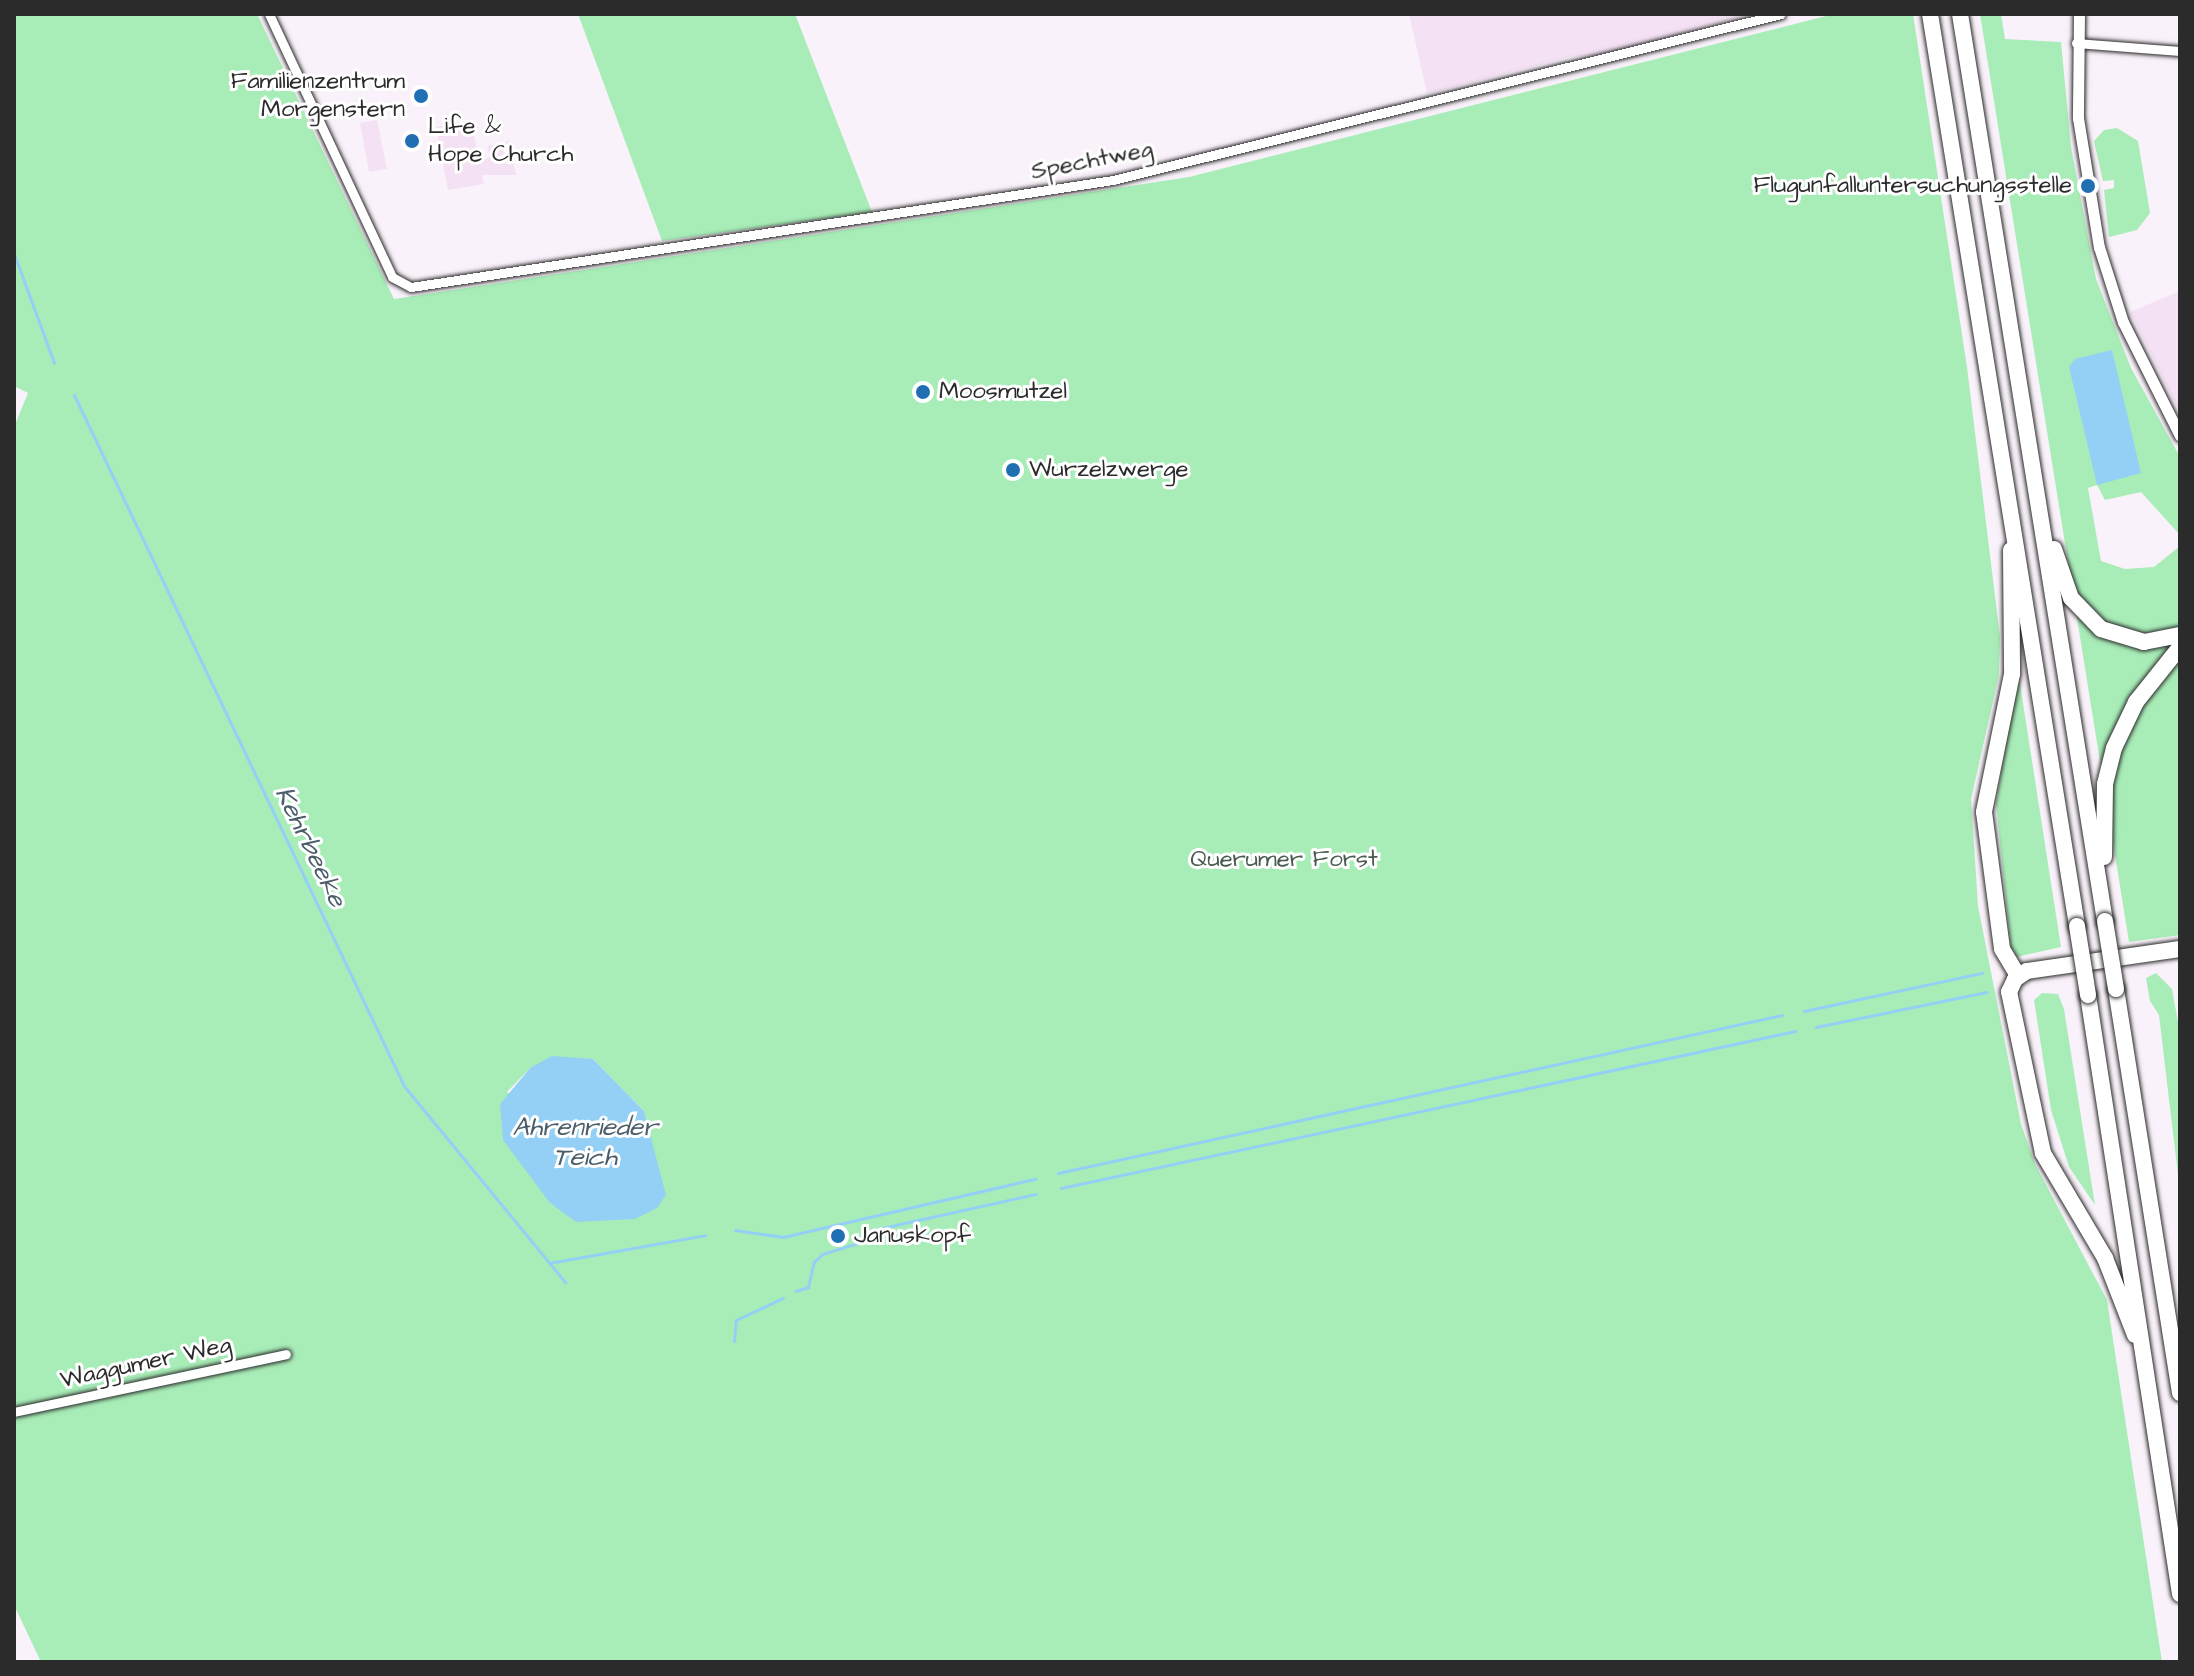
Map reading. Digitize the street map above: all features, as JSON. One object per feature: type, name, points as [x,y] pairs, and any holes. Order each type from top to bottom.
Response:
[{"type":"highway","points":[[1930,14],[2148,1370],[2180,1594]]},
{"type":"highway","points":[[1960,14],[2180,1393]]},
{"type":"highway","points":[[2036,494],[2066,588],[2084,615],[2111,634],[2133,641],[2180,635]]},
{"type":"highway","points":[[2013,532],[2007,575],[2012,674],[1984,812],[2002,949],[2018,976]]},
{"type":"highway","points":[[2104,916],[2103,807],[2111,757],[2136,702],[2180,647]]},
{"type":"highway","points":[[2018,976],[2180,949]]},
{"type":"highway","points":[[2018,976],[2009,997],[2038,1139],[2105,1258],[2148,1370]]},
{"type":"street","name":"Spechtweg","points":[[269,14],[399,284],[411,287],[1113,180],[1781,14]]},
{"type":"street","points":[[2079,14],[2076,43],[2079,127],[2099,247],[2123,322],[2180,436]]},
{"type":"street","points":[[2076,43],[2180,51]]},
{"type":"street","name":"Waggumer Weg","points":[[14,1412],[286,1354]]},
{"type":"shaded area","points":[[1409,14],[1751,14],[1609,53],[1566,58],[1427,94]]},
{"type":"shaded area","points":[[377,120],[387,169],[369,172],[360,123]]},
{"type":"shaded area","points":[[471,120],[479,160],[489,158],[488,146],[509,141],[516,175],[482,175],[484,184],[448,190],[436,127]]},
{"type":"shaded area","points":[[2180,291],[2180,413],[2130,312]]},
{"type":"green space","name":"Querumer Forst","points":[[14,14],[257,14],[394,299],[1189,177],[1834,14],[1913,14],[1967,367],[2000,637],[1999,675],[1971,799],[1978,906],[2021,1124],[2035,1164],[2107,1300],[2162,1662],[41,1662],[14,1605],[14,427],[28,393],[14,386]],"holes":[[[562,1059],[593,1059],[644,1111],[665,1196],[507,1092],[530,1068]]]},
{"type":"green space","points":[[578,14],[795,14],[872,212],[662,241]]},
{"type":"green space","points":[[1980,14],[2001,14],[2005,39],[2061,42],[2071,147],[2096,279],[2131,368],[2180,457],[2180,535],[2141,492],[2105,500],[2097,485],[2088,488],[2101,561],[2125,569],[2154,567],[2180,546],[2180,935],[2129,942]]},
{"type":"green space","points":[[2117,128],[2138,141],[2150,213],[2137,230],[2109,237],[2104,190],[2114,188],[2114,180],[2103,181],[2094,141],[2104,130]]},
{"type":"green space","points":[[2018,671],[2061,947],[2012,958],[1996,804]]},
{"type":"green space","points":[[2156,973],[2172,989],[2180,1033],[2180,1192],[2159,1015],[2150,1001],[2146,978]]},
{"type":"green space","points":[[2042,993],[2058,994],[2064,1009],[2095,1205],[2069,1167],[2051,1110],[2034,1000]]},
{"type":"water","points":[[2112,350],[2141,473],[2097,485],[2069,367],[2075,359]]},
{"type":"water","name":"Ahrenrieder Teich","points":[[552,1056],[593,1059],[644,1111],[666,1195],[657,1208],[635,1219],[576,1222],[550,1203],[503,1140],[500,1104],[530,1068]]},
{"type":"waterway","name":"Kehrbeeke","points":[[14,254],[54,363]]},
{"type":"waterway","name":"Kehrbeeke","points":[[74,395],[404,1086],[565,1282]]},
{"type":"waterway","points":[[1804,1011],[1982,973]]},
{"type":"waterway","points":[[1816,1027],[1986,992]]},
{"type":"waterway","points":[[1058,1173],[1782,1015]]},
{"type":"waterway","points":[[1061,1188],[1795,1031]]},
{"type":"waterway","points":[[735,1230],[783,1237],[1035,1179]]},
{"type":"waterway","points":[[864,1232],[1036,1194]]},
{"type":"waterway","points":[[549,1263],[706,1235]]},
{"type":"waterway","points":[[796,1291],[808,1287],[814,1262],[822,1254],[859,1243]]},
{"type":"waterway","points":[[734,1341],[736,1320],[783,1298]]},
{"type":"place","name":"Familienzentrum Morgenstern","points":[[421,96]]},
{"type":"place","name":"Life & Hope Church","points":[[412,141]]},
{"type":"place","name":"Flugunfalluntersuchungsstelle","points":[[2088,186]]},
{"type":"place","name":"Moosmutzel","points":[[923,392]]},
{"type":"place","name":"Wurzelzwerge","points":[[1013,470]]},
{"type":"place","name":"Januskopf","points":[[838,1236]]}]
